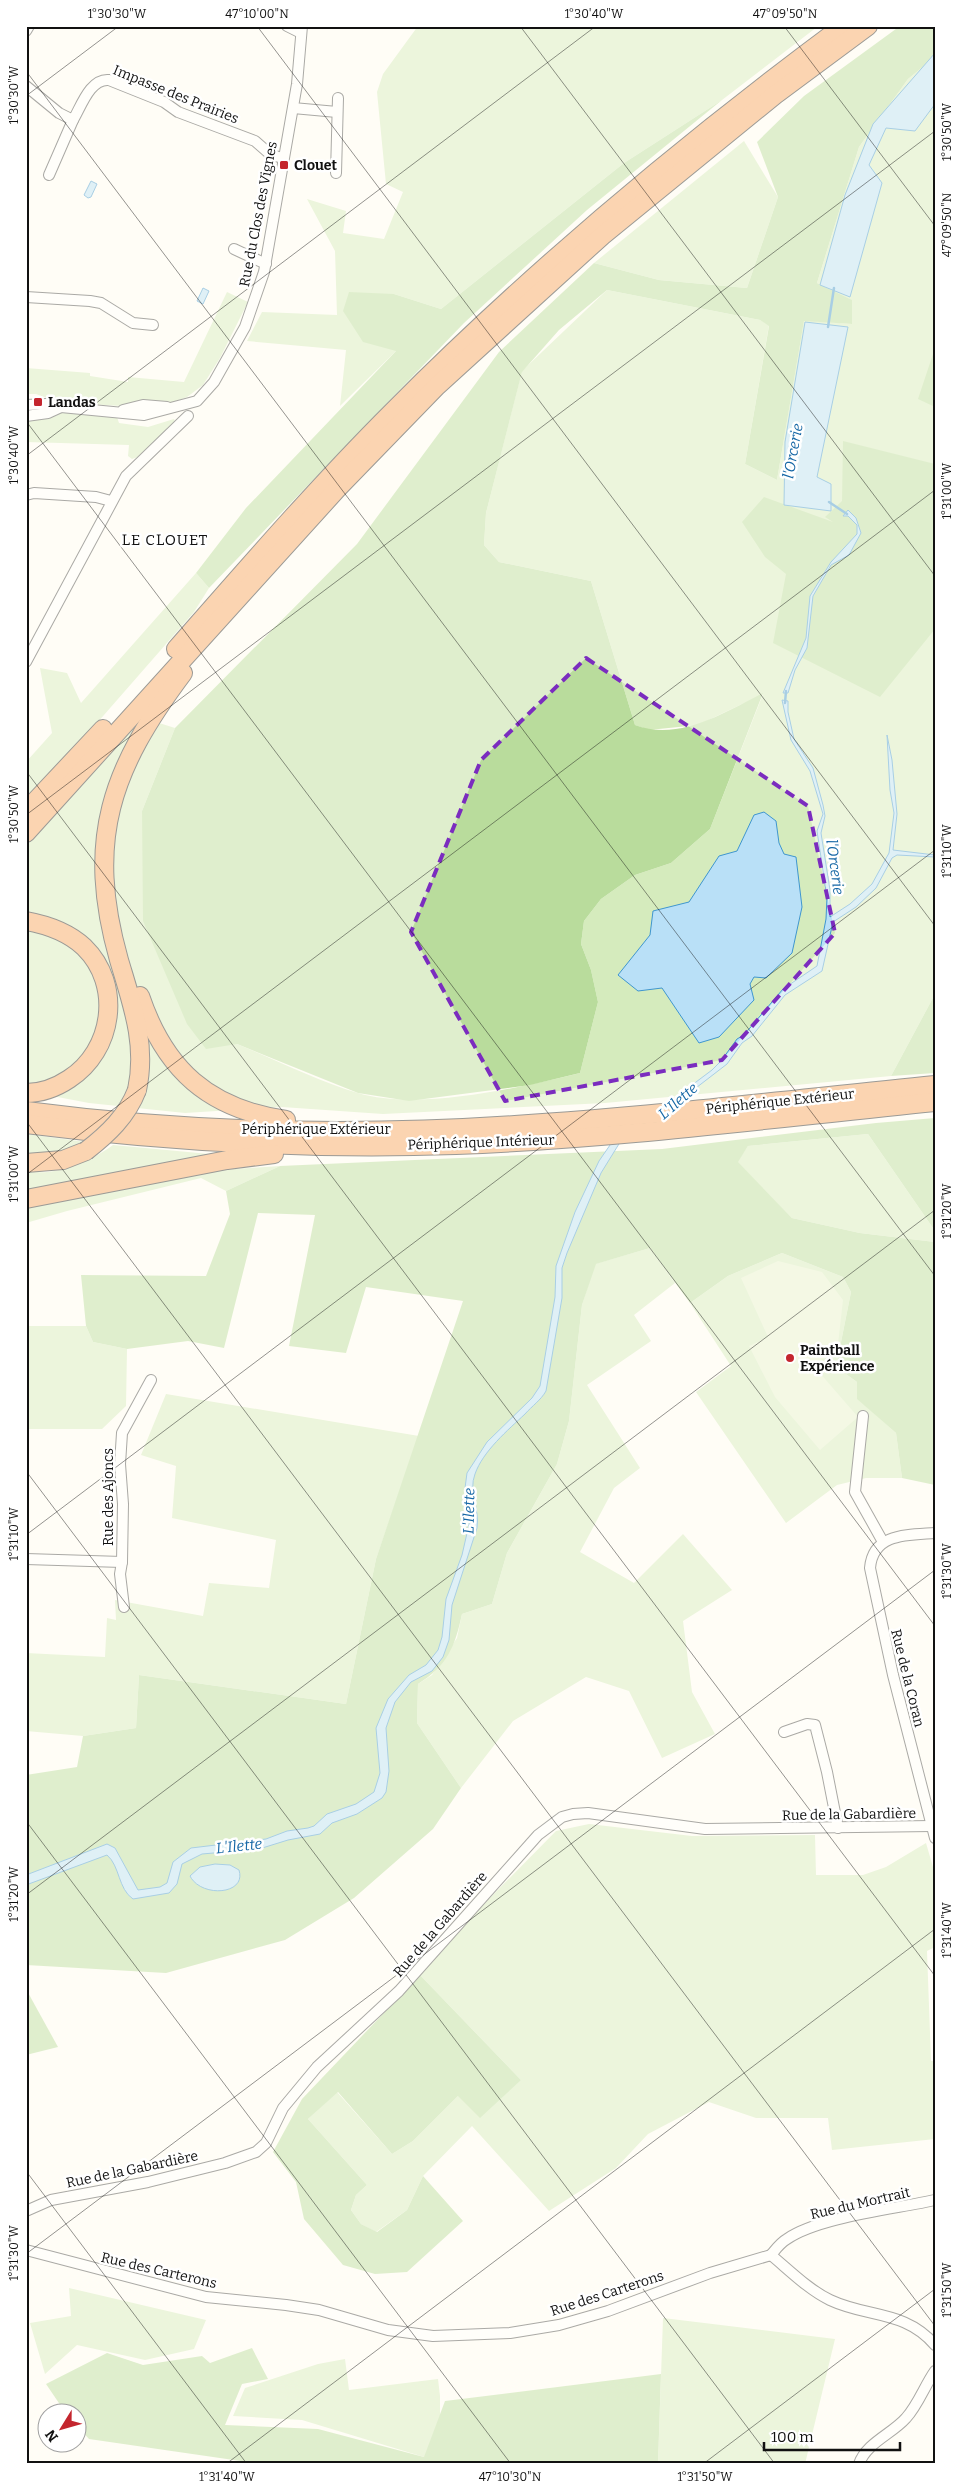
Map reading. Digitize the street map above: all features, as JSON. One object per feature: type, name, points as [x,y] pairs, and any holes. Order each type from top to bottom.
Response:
[{"type":"highway","points":[[87,755],[130,700],[336,469],[453,352],[623,200],[763,86],[843,26]]},
{"type":"highway","points":[[26,822],[87,755],[217,623],[365,459],[504,323],[684,168],[781,90],[868,26]]},
{"type":"highway","points":[[26,1163],[57,1161],[86,1151],[107,1134],[126,1111],[137,1090],[142,1058],[138,1022],[119,957],[106,900],[104,851],[109,815],[116,786],[144,730],[217,623]]},
{"type":"highway","points":[[26,811],[65,779]]},
{"type":"highway","points":[[26,833],[65,779]]},
{"type":"highway","points":[[110,914],[119,929],[142,1000],[157,1034],[171,1057],[190,1079],[213,1098],[243,1112],[285,1120],[318,1121],[335,1130]]},
{"type":"highway","points":[[26,921],[56,929],[85,948],[102,974],[109,1006],[106,1031],[97,1051],[88,1064],[75,1076],[57,1086],[40,1091],[26,1092]]},
{"type":"highway","name":"Périphérique Extérieur","points":[[26,1111],[208,1126],[335,1130],[605,1127],[686,1111],[935,1085]]},
{"type":"highway","name":"Périphérique Intérieur","points":[[26,1124],[236,1144],[454,1145],[605,1127],[674,1129],[935,1102]]},
{"type":"highway","points":[[26,1103],[66,1108],[69,1116]]},
{"type":"highway","points":[[26,1199],[254,1156],[278,1153],[353,1154],[369,1146]]},
{"type":"street","points":[[26,31],[29,26]]},
{"type":"street","points":[[287,26],[302,30]]},
{"type":"street","name":"Rue du Clos des Vignes","points":[[61,407],[144,415],[193,403],[204,395],[228,361],[245,327],[266,264],[293,108],[302,30]]},
{"type":"street","name":"Impasse des Prairies","points":[[49,175],[73,120],[93,87],[100,80],[109,80],[164,102],[178,112],[255,141],[271,155],[283,158]]},
{"type":"street","points":[[26,86],[59,113],[73,120]]},
{"type":"street","points":[[336,173],[338,98]]},
{"type":"street","points":[[293,108],[338,112]]},
{"type":"street","points":[[234,248],[266,264]]},
{"type":"street","points":[[26,297],[96,302],[134,323],[152,325]]},
{"type":"street","points":[[26,405],[46,404],[61,407]]},
{"type":"street","points":[[26,416],[48,413],[61,407]]},
{"type":"street","points":[[26,662],[126,476],[188,416]]},
{"type":"street","points":[[26,495],[34,493],[96,497],[111,501]]},
{"type":"street","name":"Rue des Ajoncs","points":[[124,1607],[120,1574],[122,1562],[120,1464],[122,1433],[151,1380]]},
{"type":"street","points":[[863,1416],[855,1492],[883,1542],[899,1536],[935,1534]]},
{"type":"street","name":"Rue de la Coran","points":[[883,1542],[874,1552],[870,1568],[874,1596],[935,1838]]},
{"type":"street","name":"Rue des Ajoncs","points":[[26,1559],[122,1562]]},
{"type":"street","points":[[784,1732],[807,1724],[815,1725],[838,1828]]},
{"type":"street","name":"Rue de la Gabardière","points":[[26,2211],[51,2200],[148,2182],[226,2163],[262,2148],[283,2108],[317,2067],[399,1990],[512,1862],[547,1827],[562,1817],[573,1814],[604,1815],[705,1829],[932,1826]]},
{"type":"street","name":"Rue du Mortrait","points":[[771,2255],[779,2244],[804,2230],[838,2220],[935,2200]]},
{"type":"street","name":"Rue des Carterons","points":[[26,2250],[206,2297],[311,2309],[388,2330],[433,2336],[510,2333],[559,2325],[608,2311],[710,2273],[771,2255]]},
{"type":"street","points":[[771,2255],[828,2300],[848,2307],[903,2320],[925,2333],[935,2345]]},
{"type":"street","points":[[859,2464],[870,2448],[892,2432],[908,2416],[935,2370]]},
{"type":"highlighted area","points":[[586,658],[808,806],[835,933],[722,1060],[505,1101],[411,932],[481,760]]},
{"type":"green space","points":[[418,26],[817,27],[722,100],[624,163],[441,309],[394,294],[396,351],[340,406],[346,350],[247,341],[262,312],[337,315],[335,251],[307,199],[346,211],[343,233],[384,239],[403,192],[386,184],[377,92],[383,74]]},
{"type":"green space","points":[[900,26],[935,26],[935,57],[908,79],[859,147],[817,283],[852,300],[852,324],[804,321],[777,480],[745,464],[769,326],[760,320],[607,290],[559,330],[522,372],[486,513],[484,545],[499,562],[591,581],[635,725],[668,730],[685,727],[717,716],[763,693],[710,829],[671,863],[635,875],[601,899],[584,921],[581,944],[591,970],[598,1002],[580,1073],[530,1085],[409,1101],[358,1093],[237,1044],[206,1049],[187,1024],[143,921],[142,811],[175,728],[357,544],[499,352],[594,263],[659,280],[747,288],[778,197],[757,142],[804,96]]},
{"type":"green space","points":[[935,57],[935,994],[891,1076],[605,1103],[383,1114],[282,1107],[185,1113],[89,1103],[26,1091],[26,762],[52,733],[40,668],[67,673],[81,703],[196,573],[209,588],[194,612],[83,739],[118,746],[140,717],[175,728],[142,811],[237,1044],[328,1083],[358,1093],[383,1098],[410,1100],[439,1099],[499,1091],[580,1073],[598,1002],[591,970],[581,944],[584,921],[601,899],[635,875],[671,863],[710,829],[763,694],[698,725],[649,730],[635,725],[591,581],[499,562],[484,545],[486,513],[522,371],[607,290],[760,320],[769,325],[745,464],[777,480],[804,320],[851,324],[851,300],[817,283],[859,147],[908,79]]},
{"type":"green space","points":[[722,100],[587,210],[464,323],[209,588],[196,573],[246,508],[396,351],[363,342],[343,311],[349,292],[394,294],[441,309],[624,163]]},
{"type":"green space","points":[[744,141],[778,197],[747,288],[659,280],[594,263]]},
{"type":"green space","points":[[227,292],[248,302],[220,358],[203,385],[187,397],[171,403],[153,402],[121,406],[58,402],[36,394],[26,394],[26,368],[90,373],[90,376],[128,382],[128,377],[184,382]]},
{"type":"green space","points":[[935,348],[935,407],[918,399]]},
{"type":"green space","points":[[63,412],[117,417],[119,423],[148,427],[174,419],[175,422],[138,457],[132,459],[128,456],[129,445],[26,442],[26,418]]},
{"type":"green space","points":[[843,441],[935,464],[935,629],[880,697],[773,643],[786,574],[765,557],[742,522],[764,497],[833,522],[825,517],[842,501]]},
{"type":"green space","points":[[935,994],[935,1073],[891,1076]]},
{"type":"green space","points":[[935,1118],[935,1231],[868,1134],[748,1146],[738,1162],[792,1218],[860,1233],[935,1242],[935,1485],[902,1478],[896,1433],[857,1399],[857,1382],[836,1367],[851,1292],[843,1277],[782,1253],[728,1276],[690,1303],[650,1248],[596,1264],[582,1305],[569,1421],[557,1464],[507,1553],[492,1604],[462,1614],[453,1646],[443,1663],[418,1684],[417,1723],[461,1788],[433,1829],[354,1898],[285,1940],[166,1973],[26,1965],[26,1775],[77,1767],[83,1736],[136,1728],[139,1675],[346,1704],[376,1559],[463,1301],[366,1287],[346,1353],[289,1346],[315,1215],[258,1213],[224,1348],[188,1341],[127,1349],[93,1342],[86,1326],[81,1275],[206,1276],[230,1214],[226,1191],[280,1166],[662,1149],[876,1123]]},
{"type":"green space","points":[[26,1134],[86,1142],[65,1153],[26,1158]]},
{"type":"green space","points":[[868,1134],[935,1231],[935,1242],[860,1233],[792,1218],[737,1162],[748,1146]]},
{"type":"green space","points":[[113,1145],[220,1155],[26,1193],[26,1171],[49,1172],[72,1167],[94,1157]]},
{"type":"green space","points":[[280,1166],[226,1191],[201,1178],[26,1223],[26,1206],[205,1171]]},
{"type":"green space","points":[[650,1248],[675,1283],[634,1315],[651,1341],[587,1385],[640,1468],[614,1488],[580,1552],[634,1583],[683,1534],[732,1590],[683,1621],[692,1692],[715,1734],[662,1758],[629,1691],[586,1677],[513,1721],[461,1788],[417,1723],[418,1684],[432,1675],[457,1638],[462,1614],[492,1604],[507,1553],[557,1464],[569,1421],[582,1305],[595,1264]]},
{"type":"green space","points":[[782,1253],[843,1277],[851,1292],[836,1367],[857,1382],[858,1399],[896,1433],[902,1478],[866,1478],[837,1485],[786,1523],[696,1392],[731,1366],[690,1303],[728,1276]]},
{"type":"green space","name":"Paintball Expérience","points":[[778,1261],[822,1272],[843,1300],[837,1353],[812,1364],[858,1417],[820,1450],[775,1397],[749,1346],[768,1337],[741,1278]]},
{"type":"green space","points":[[26,1326],[86,1326],[93,1342],[127,1349],[126,1406],[102,1429],[26,1429]]},
{"type":"green space","points":[[166,1394],[419,1436],[376,1559],[346,1704],[139,1675],[136,1728],[83,1736],[26,1731],[26,1653],[105,1657],[107,1618],[116,1620],[115,1600],[203,1616],[209,1583],[269,1588],[276,1540],[172,1518],[176,1466],[141,1455]]},
{"type":"green space","points":[[589,1824],[692,1836],[815,1835],[816,1875],[863,1875],[886,1867],[926,1843],[935,1874],[935,1947],[927,1951],[931,2061],[935,2061],[935,2139],[832,2150],[828,2118],[756,2118],[709,2102],[648,2134],[616,2168],[549,2211],[472,2126],[423,2176],[407,2210],[376,2232],[361,2224],[351,2210],[356,2195],[367,2185],[308,2119],[337,2092],[392,2154],[413,2141],[458,2096],[521,2080],[420,1975],[480,1908],[556,1831]]},
{"type":"green space","points":[[420,1975],[521,2080],[480,2118],[458,2096],[413,2141],[392,2154],[338,2092],[308,2119],[367,2185],[356,2195],[351,2210],[361,2224],[377,2232],[407,2210],[423,2176],[463,2221],[407,2272],[375,2274],[343,2265],[304,2219],[296,2182],[273,2152],[302,2099]]},
{"type":"green space","points":[[26,1989],[58,2047],[26,2055]]},
{"type":"green space","points":[[69,2288],[206,2320],[194,2349],[145,2360],[77,2345],[45,2374],[30,2323],[71,2316]]},
{"type":"green space","points":[[663,2318],[835,2339],[805,2464],[658,2464]]},
{"type":"green space","points":[[252,2348],[268,2379],[242,2384],[225,2425],[318,2429],[424,2457],[445,2401],[661,2374],[658,2464],[261,2464],[89,2439],[88,2402],[58,2402],[46,2384],[107,2353],[143,2365],[202,2356],[210,2363]]},
{"type":"green space","points":[[345,2359],[349,2390],[438,2379],[440,2396],[440,2459],[424,2457],[302,2420],[233,2416],[245,2388],[318,2364]]},
{"type":"water","points":[[935,53],[935,104],[915,131],[886,128],[869,165],[882,183],[850,297],[820,285],[845,195],[873,124]]},
{"type":"water","points":[[91,181],[97,184],[91,197],[88,198],[84,195]]},
{"type":"water","points":[[203,288],[209,291],[203,304],[197,301]]},
{"type":"water","points":[[805,322],[848,327],[817,477],[831,484],[831,511],[784,505],[785,442]]},
{"type":"water","points":[[848,510],[856,518],[861,533],[849,555],[831,565],[813,596],[807,648],[795,670],[788,693],[783,693],[806,638],[810,596],[831,562],[857,534],[857,525],[848,516],[843,516]]},
{"type":"water","name":"L'Ilette","points":[[782,700],[788,701],[788,712],[794,739],[813,768],[823,805],[825,816],[821,833],[830,890],[830,917],[850,904],[872,884],[889,853],[894,813],[890,790],[887,735],[892,760],[897,814],[893,850],[935,855],[935,857],[897,855],[892,858],[876,888],[856,907],[833,922],[822,971],[785,995],[752,1036],[742,1043],[727,1064],[679,1101],[652,1132],[622,1139],[601,1173],[562,1268],[562,1298],[546,1391],[490,1449],[475,1474],[473,1494],[477,1514],[477,1528],[452,1605],[449,1640],[443,1657],[432,1671],[411,1682],[395,1702],[386,1728],[389,1771],[386,1792],[382,1798],[357,1814],[332,1823],[320,1834],[288,1840],[259,1849],[202,1854],[182,1864],[177,1884],[169,1893],[133,1899],[124,1889],[114,1865],[107,1855],[26,1885],[26,1875],[107,1844],[115,1848],[138,1890],[160,1887],[167,1883],[173,1862],[191,1848],[266,1839],[287,1831],[308,1828],[314,1826],[327,1814],[356,1804],[374,1792],[380,1773],[376,1728],[388,1699],[409,1675],[426,1665],[438,1650],[442,1637],[446,1599],[462,1555],[470,1520],[465,1488],[467,1473],[487,1442],[532,1398],[540,1386],[555,1297],[556,1266],[575,1212],[599,1161],[619,1132],[664,1106],[712,1070],[737,1039],[744,1035],[783,989],[817,966],[826,919],[827,897],[817,831],[823,814],[810,771],[791,740]]},
{"type":"water","points":[[764,812],[776,821],[779,843],[784,854],[796,857],[802,907],[792,953],[766,978],[754,977],[750,984],[754,1000],[719,1037],[699,1043],[662,988],[638,991],[618,975],[650,935],[653,911],[689,902],[719,856],[737,851],[754,815]]},
{"type":"water","points":[[215,1864],[230,1865],[239,1870],[240,1878],[236,1885],[222,1891],[212,1890],[203,1888],[190,1876],[200,1867]]},
{"type":"waterway","name":"l'Orcerie","points":[[828,327],[834,288]]},
{"type":"waterway","name":"l'Orcerie","points":[[829,502],[847,514]]},
{"type":"waterway","name":"l'Orcerie","points":[[785,703],[786,691]]},
{"type":"place","name":"Clouet","points":[[284,165]]},
{"type":"place","name":"Landas","points":[[38,402]]},
{"type":"place","name":"Paintball Expérience","points":[[790,1358]]},
{"type":"district","name":"LE CLOUET","points":[[165,540]]}]
